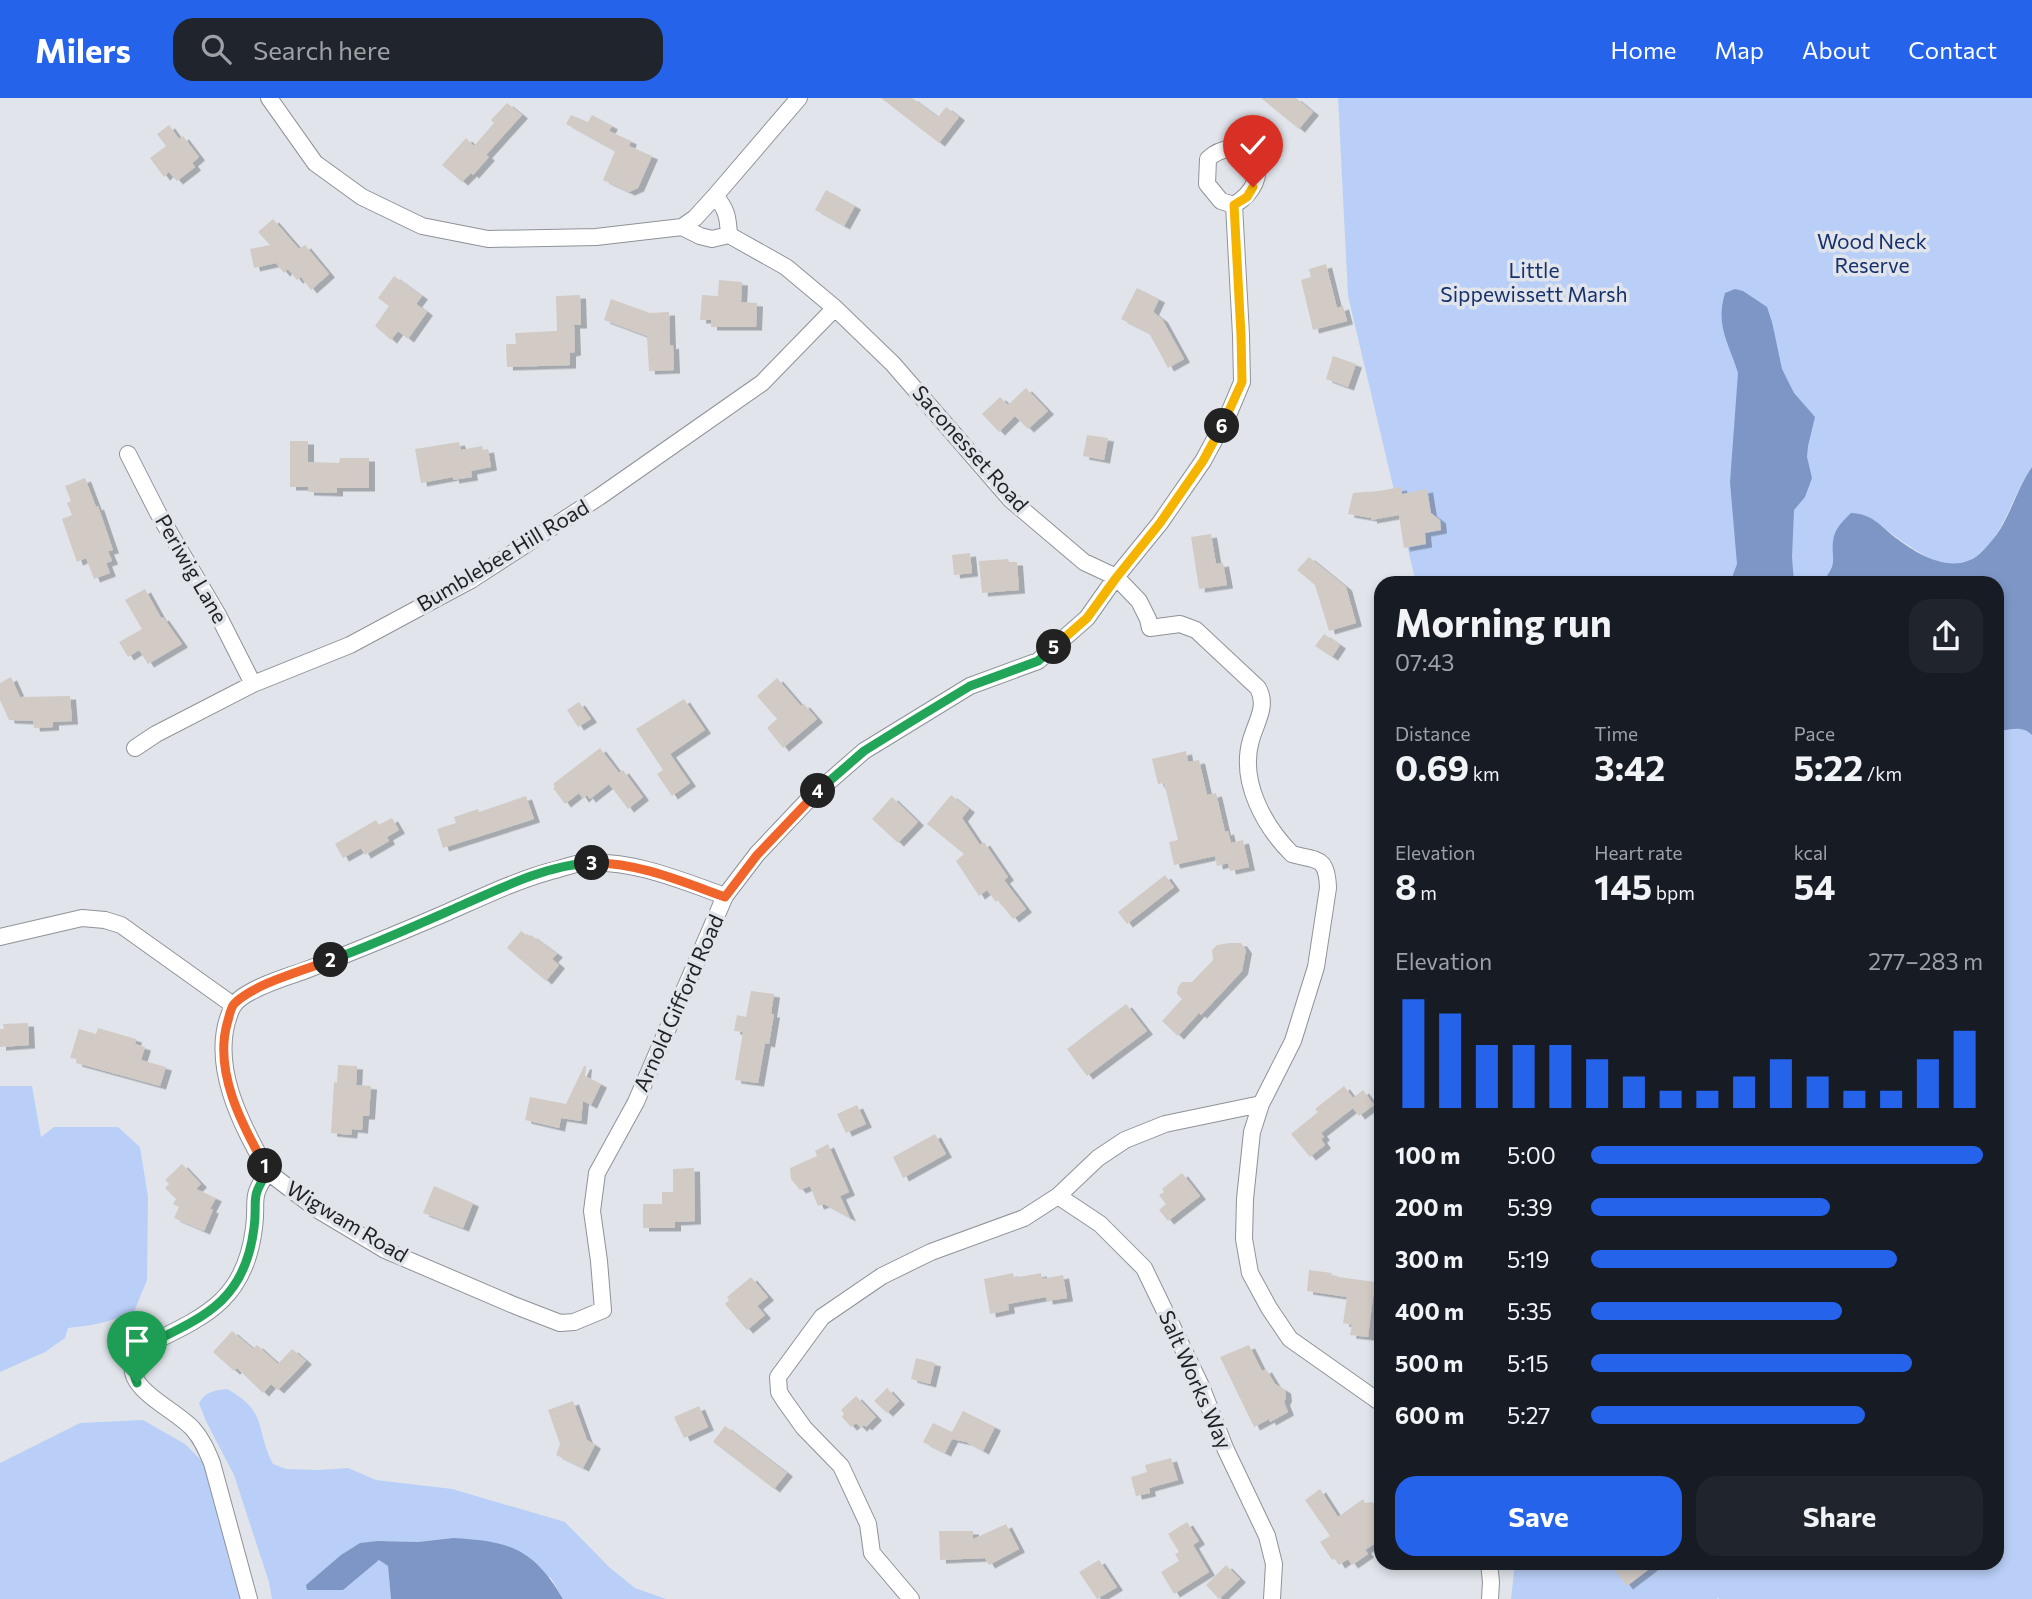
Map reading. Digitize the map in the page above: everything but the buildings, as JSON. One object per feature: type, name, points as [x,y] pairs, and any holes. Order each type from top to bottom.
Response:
[{"type":"street","name":"Saconesset Road","points":[[269,98],[315,163],[362,197],[422,226],[488,239],[596,237],[682,227],[712,239],[729,235],[786,267],[835,307],[864,336],[926,401],[1011,500],[1084,562],[1116,578],[1139,601],[1150,628],[1180,624],[1196,630],[1258,688],[1263,699],[1248,754],[1253,796],[1283,845],[1292,854],[1311,857],[1322,863],[1328,888],[1316,967],[1293,1041],[1261,1104],[1252,1132],[1244,1239],[1250,1273],[1290,1339],[1374,1398]]},
{"type":"street","points":[[682,227],[695,218],[715,196],[799,98]]},
{"type":"street","points":[[715,196],[725,207],[729,235]]},
{"type":"street","name":"Arnold Gifford Road","points":[[603,1310],[593,1211],[597,1173],[636,1102],[725,897],[757,855],[809,799],[864,751],[970,686],[1038,661],[1087,618],[1160,523],[1203,461],[1242,382],[1234,205]]},
{"type":"street","name":"Bumblebee Hill Road","points":[[135,748],[156,734],[253,684],[350,645],[471,580],[599,497],[762,383],[835,307]]},
{"type":"street","name":"Periwig Lane","points":[[128,454],[218,615],[253,684]]},
{"type":"street","points":[[268,1172],[231,1094],[224,1048],[233,1005],[256,988],[374,944],[520,880],[579,863],[610,863],[664,875],[725,897]]},
{"type":"street","points":[[0,937],[82,918],[106,920],[121,925],[233,1005]]},
{"type":"street","points":[[911,1599],[872,1553],[868,1524],[841,1466],[804,1427],[784,1400],[779,1392],[778,1377],[822,1317],[882,1276],[931,1252],[1024,1218],[1058,1196],[1098,1158],[1125,1140],[1165,1124],[1261,1104]]},
{"type":"street","name":"Wigwam Road","points":[[249,1599],[212,1463],[202,1441],[179,1416],[143,1390],[133,1375],[135,1359],[147,1345],[196,1320],[236,1285],[243,1274],[252,1241],[255,1194],[268,1172],[318,1210],[386,1250],[516,1307],[560,1323],[573,1322],[603,1310]]},
{"type":"street","name":"Salt Works Way","points":[[1058,1196],[1100,1224],[1144,1268],[1201,1386],[1225,1448],[1267,1536],[1274,1564],[1272,1599]]},
{"type":"street","points":[[1490,1570],[1490,1599]]},
{"type":"green space","points":[[1338,98],[2032,98],[2032,467],[1996,535],[1978,555],[1966,562],[1944,564],[1903,542],[1878,523],[1834,557],[1829,576],[1414,576],[1348,296]]},
{"type":"green space","points":[[2032,615],[2032,1599],[1511,1599],[1514,1570],[2004,1570],[2004,659]]},
{"type":"green space","points":[[0,1086],[32,1086],[41,1137],[54,1127],[118,1127],[140,1147],[148,1197],[147,1280],[134,1312],[102,1323],[68,1328],[65,1338],[45,1352],[0,1372]]},
{"type":"green space","points":[[227,1389],[240,1397],[255,1413],[273,1464],[286,1469],[348,1468],[376,1480],[452,1489],[565,1522],[609,1567],[635,1588],[666,1599],[563,1599],[551,1578],[453,1538],[418,1542],[378,1541],[325,1570],[306,1585],[343,1590],[379,1560],[388,1566],[391,1599],[272,1599],[269,1582],[234,1475],[199,1403],[211,1392]]},
{"type":"green space","points":[[143,1420],[185,1444],[204,1463],[218,1506],[228,1558],[242,1599],[0,1599],[0,1463],[80,1423]]},
{"type":"shaded area","points":[[1735,289],[1743,291],[1767,307],[1782,369],[1794,393],[1815,417],[1807,457],[1812,478],[1805,497],[1794,510],[1793,576],[1733,576],[1737,564],[1730,482],[1738,373],[1722,325],[1725,293]]},
{"type":"shaded area","points":[[2032,467],[2032,735],[2021,729],[2004,730],[2004,576],[1827,576],[1833,564],[1835,532],[1851,513],[1874,520],[1900,541],[1929,558],[1940,562],[1960,563],[1973,558],[1994,538]]},
{"type":"shaded area","points":[[453,1538],[490,1542],[518,1550],[541,1568],[563,1599],[391,1599],[388,1566],[379,1560],[343,1590],[307,1590],[306,1585],[341,1555],[360,1543],[418,1542]]},
{"type":"route","points":[[137,1383],[133,1375],[135,1359],[140,1351],[196,1320],[227,1295],[243,1274],[252,1241],[255,1194],[268,1172],[231,1094],[224,1048],[233,1005],[256,988],[374,944],[520,880],[579,863],[610,863],[664,875],[725,897],[757,855],[809,799],[864,751],[970,686],[1038,661],[1087,618],[1160,523],[1203,461],[1229,413],[1242,382],[1234,205],[1247,197],[1253,187]]},
{"type":"park label","name":"Wood Neck Reserve","points":[[1872,254]]},
{"type":"park label","name":"Little Sippewissett Marsh","points":[[1534,283]]}]
